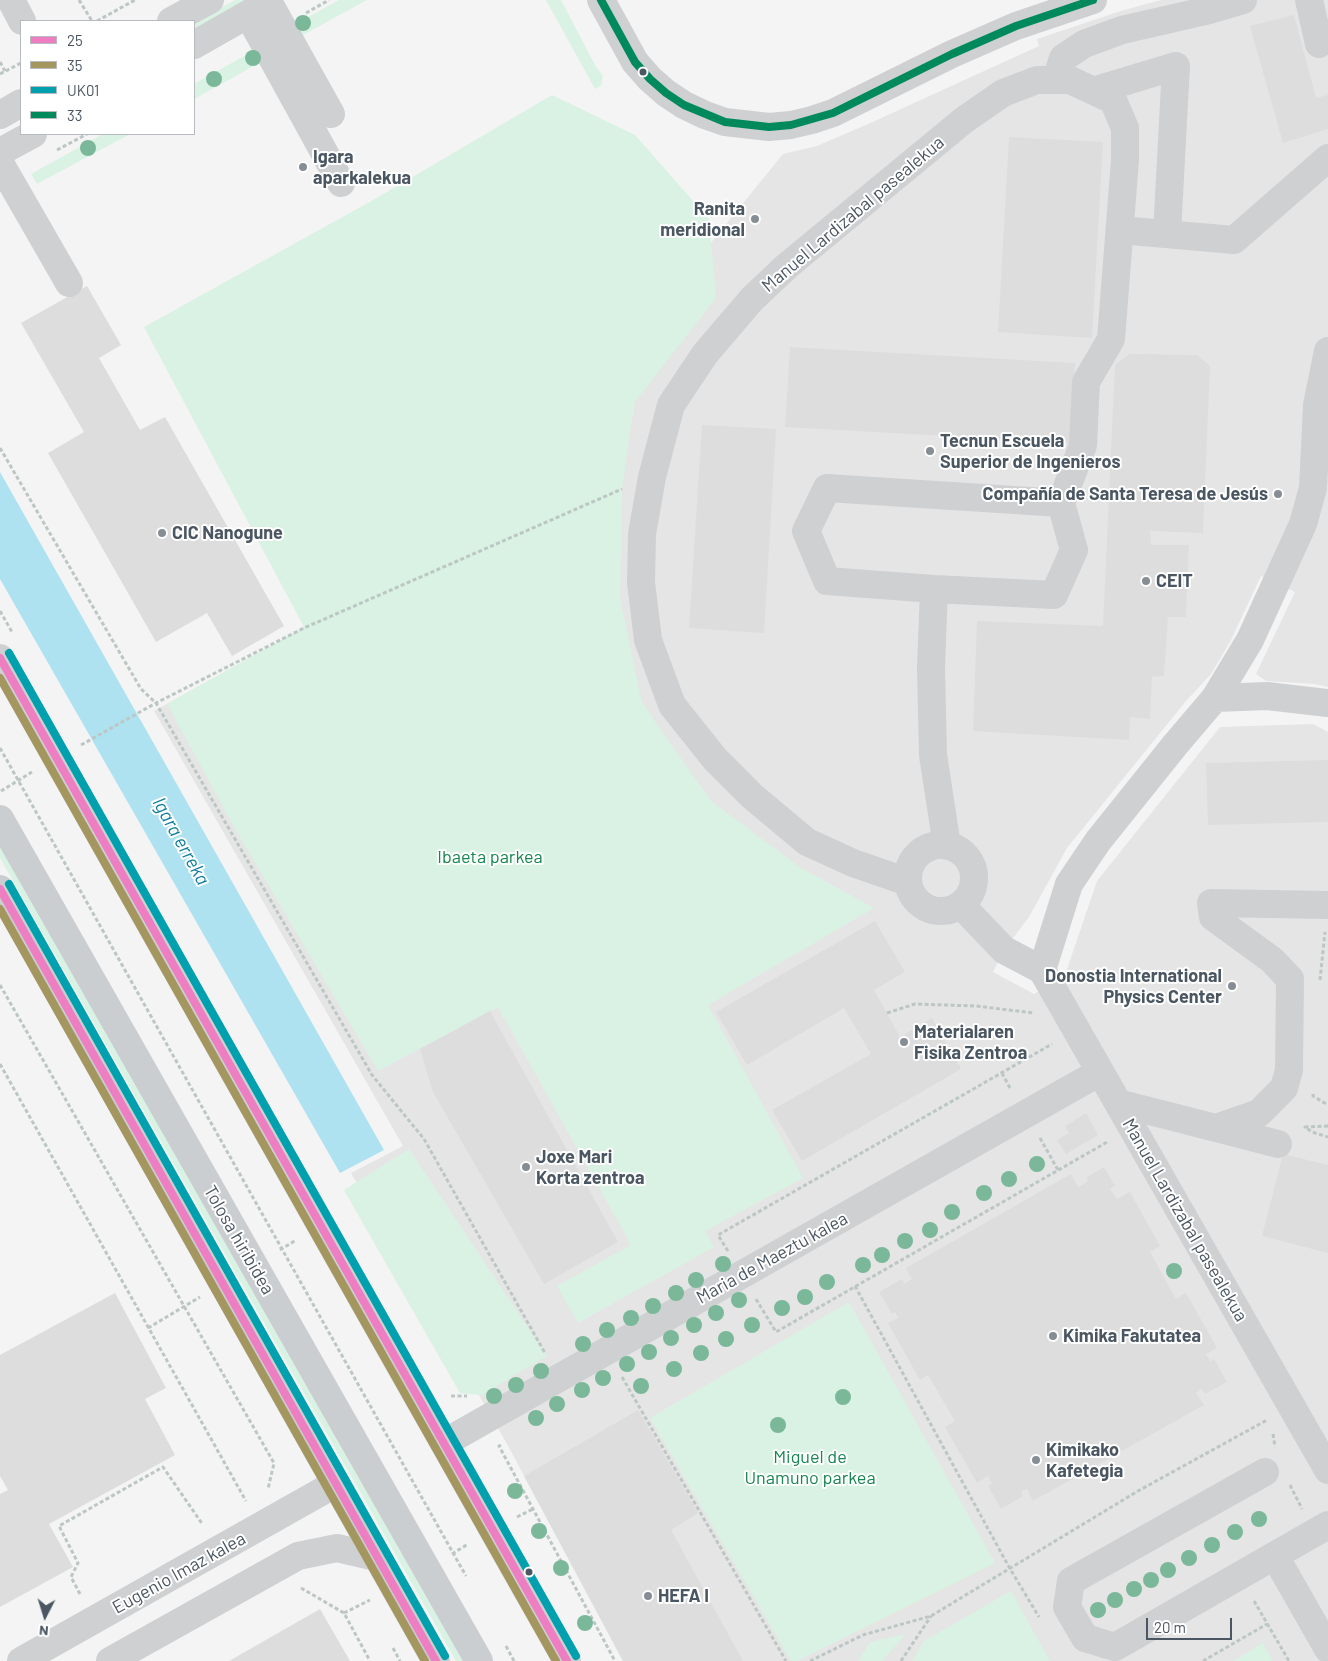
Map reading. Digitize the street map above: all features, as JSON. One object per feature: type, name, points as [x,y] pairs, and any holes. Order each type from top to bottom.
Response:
[{"type":"main road","name":"Tolosa hiribidea","points":[[0,819],[479,1661]]},
{"type":"main road","name":"Tolosa hiribidea","points":[[0,890],[436,1661]]},
{"type":"street","points":[[11,0],[21,20]]},
{"type":"street","points":[[173,20],[210,0]]},
{"type":"street","points":[[601,0],[635,62],[666,93],[704,115],[726,122],[769,127],[791,125],[833,113],[952,54],[1016,26],[1093,0]]},
{"type":"street","points":[[1056,80],[1063,58],[1084,44],[1122,30],[1209,10],[1243,0]]},
{"type":"street","points":[[1309,0],[1319,44]]},
{"type":"street","points":[[195,43],[263,6]]},
{"type":"street","points":[[263,6],[331,114]]},
{"type":"street","points":[[263,6],[341,183]]},
{"type":"street","points":[[1093,91],[1176,66],[1167,234]]},
{"type":"street","name":"Manuel Lardizabal pasealekua","points":[[908,882],[853,863],[807,842],[752,796],[715,759],[672,705],[648,640],[641,582],[642,534],[652,477],[671,405],[705,354],[752,299],[793,260],[964,120],[1003,94],[1037,80],[1070,80],[1113,100],[1125,128],[1125,160],[1111,339],[1086,382],[1082,445],[1062,503]]},
{"type":"street","points":[[0,115],[20,105]]},
{"type":"street","points":[[0,152],[31,135]]},
{"type":"street","points":[[1120,230],[1234,240],[1328,158]]},
{"type":"street","points":[[0,163],[69,283]]},
{"type":"street","points":[[961,905],[1004,950],[1042,970],[1069,884],[1103,834],[1215,698],[1250,640],[1302,524],[1321,488],[1317,405],[1328,351]]},
{"type":"street","points":[[828,488],[1062,503],[1074,550],[1054,595],[934,589],[827,581],[806,531],[828,488]]},
{"type":"street","points":[[934,589],[931,668],[933,755],[947,846]]},
{"type":"street","points":[[0,658],[567,1661]]},
{"type":"street","points":[[1215,698],[1267,696],[1328,703]]},
{"type":"street","points":[[936,846],[947,846],[963,853],[970,862],[974,875],[974,886],[970,896],[961,905],[952,910],[941,911],[930,909],[920,903],[912,893],[908,882],[908,875],[911,864],[918,855],[936,846]]},
{"type":"street","points":[[1216,1128],[1259,1113],[1284,1088],[1289,1070],[1290,979],[1272,960],[1213,917],[1211,903],[1328,905]]},
{"type":"street","name":"Manuel Lardizabal pasealekua","points":[[1042,970],[1328,1470]]},
{"type":"street","name":"Maria de Maeztu kalea","points":[[444,1443],[1100,1072]]},
{"type":"street","points":[[1118,1102],[1278,1144]]},
{"type":"street","points":[[1271,1463],[1071,1580],[1067,1607],[1085,1638],[1115,1647],[1328,1525]]},
{"type":"street","name":"Eugenio Imaz kalea","points":[[21,1661],[269,1523],[335,1484]]},
{"type":"street","points":[[110,1661],[298,1556],[337,1548],[376,1556]]},
{"type":"street","points":[[1275,1556],[1328,1649]]},
{"type":"path","points":[[79,0],[91,20]]},
{"type":"path","points":[[99,20],[135,0]]},
{"type":"path","points":[[0,62],[5,71]]},
{"type":"path","points":[[0,74],[20,64]]},
{"type":"path","points":[[0,448],[141,689],[156,703],[372,1075],[424,1139],[547,1356]]},
{"type":"path","points":[[87,742],[156,703],[304,628],[622,490]]},
{"type":"path","points":[[0,748],[467,1578]]},
{"type":"path","points":[[0,985],[274,1463],[266,1498],[269,1523]]},
{"type":"path","points":[[887,1013],[915,1004],[976,1006],[1035,1013]]},
{"type":"path","points":[[1057,1042],[718,1235],[776,1332],[1115,1137]]},
{"type":"path","points":[[0,1064],[269,1523]]},
{"type":"path","points":[[1328,1126],[1305,1127],[1312,1132],[1328,1136]]},
{"type":"path","points":[[1039,1137],[1058,1170]]},
{"type":"path","points":[[855,1286],[1009,1567],[1039,1618]]},
{"type":"path","points":[[748,1304],[756,1299]]},
{"type":"path","points":[[614,1381],[630,1372]]},
{"type":"path","points":[[622,1377],[786,1661]]},
{"type":"path","points":[[810,1661],[863,1635],[931,1616],[1138,1490],[1270,1418],[1271,1463]]},
{"type":"path","points":[[506,1442],[499,1446],[615,1661]]},
{"type":"path","points":[[83,1600],[72,1577],[78,1563],[59,1526],[163,1467],[207,1531]]},
{"type":"path","points":[[283,1564],[294,1584],[344,1613],[370,1661]]},
{"type":"path","points":[[368,1601],[372,1609]]},
{"type":"path","points":[[901,1661],[931,1616]]},
{"type":"path","points":[[1203,1661],[1268,1624]]},
{"type":"path","points":[[391,1644],[400,1661]]},
{"type":"path","points":[[505,1644],[514,1661]]},
{"type":"shaded area","points":[[1161,0],[1328,0],[1328,687],[1315,684],[1266,681],[1256,674],[1295,592],[1261,576],[1231,640],[1211,674],[1186,701],[1067,848],[1029,917],[1004,950],[993,972],[1034,994],[1065,975],[1097,881],[1220,727],[1313,724],[1328,732],[1328,1661],[623,1661],[506,1442],[351,1173],[403,1146],[154,711],[304,628],[621,489],[634,403],[688,271],[783,154],[817,146],[866,125],[1039,46],[1037,39],[1124,10]]},
{"type":"green space","points":[[235,0],[247,0],[195,29],[195,22]]},
{"type":"green space","points":[[339,0],[367,0],[301,36],[294,25]]},
{"type":"green space","points":[[546,0],[561,0],[596,67],[603,76],[601,86],[595,89]]},
{"type":"green space","points":[[255,50],[261,62],[195,98],[195,83]]},
{"type":"green space","name":"Ibaeta parkea","points":[[552,95],[635,135],[709,219],[716,298],[634,403],[622,489],[620,599],[642,703],[711,801],[801,868],[874,908],[708,1005],[803,1178],[705,1231],[714,1247],[578,1323],[557,1286],[631,1245],[498,1007],[378,1071],[234,827],[167,704],[304,627],[144,327],[375,199]]},
{"type":"green space","points":[[101,135],[128,135],[37,184],[31,174]]},
{"type":"green space","points":[[0,843],[465,1661],[456,1661],[0,858]]},
{"type":"green space","points":[[409,1149],[547,1356],[481,1395],[460,1393],[344,1190]]},
{"type":"green space","name":"Miguel de Unamuno parkea","points":[[849,1302],[995,1563],[797,1661],[791,1661],[650,1418]]},
{"type":"green space","points":[[1011,1591],[1050,1661],[912,1661],[924,1641]]},
{"type":"green space","points":[[906,1634],[882,1661],[858,1661],[870,1642]]},
{"type":"green space","points":[[1263,1643],[1273,1661],[1233,1661]]},
{"type":"water","name":"Igara erreka","points":[[0,472],[384,1150],[340,1173],[0,579]]},
{"type":"building","points":[[1294,15],[1316,98],[1328,95],[1328,129],[1283,143],[1250,26]]},
{"type":"building","points":[[1009,137],[1103,142],[1092,338],[998,332]]},
{"type":"building","name":"CIC Nanogune","points":[[87,286],[121,345],[99,358],[140,430],[165,417],[284,626],[232,656],[207,613],[156,642],[48,453],[84,432],[21,323]]},
{"type":"building","points":[[790,347],[1075,363],[1070,443],[785,427]]},
{"type":"building","name":"CEIT","points":[[1130,354],[1197,355],[1210,366],[1203,533],[1150,531],[1151,545],[1189,545],[1186,617],[1168,617],[1164,676],[1152,677],[1150,719],[1130,717],[1129,740],[973,731],[977,621],[1103,626],[1115,365]]},
{"type":"building","points":[[702,425],[776,429],[764,633],[689,628]]},
{"type":"building","points":[[1328,760],[1328,822],[1208,825],[1206,763]]},
{"type":"building","name":"Materialaren Fisika Zentroa","points":[[875,921],[905,972],[874,990],[900,1037],[932,1018],[961,1069],[802,1161],[772,1110],[871,1054],[844,1008],[747,1065],[716,1012]]},
{"type":"building","name":"Joxe Mari Korta zentroa","points":[[490,1011],[618,1242],[544,1284],[433,1092],[420,1049]]},
{"type":"building","points":[[1086,1113],[1098,1135],[1066,1154],[1057,1140],[1069,1133],[1065,1126]]},
{"type":"building","points":[[1283,1154],[1328,1165],[1328,1253],[1262,1236]]},
{"type":"building","name":"Kimika Fakutatea","points":[[1104,1167],[1115,1186],[1110,1189],[1117,1199],[1130,1192],[1160,1246],[1150,1252],[1176,1299],[1186,1293],[1217,1348],[1206,1354],[1210,1361],[1214,1359],[1227,1382],[1205,1394],[1202,1389],[1196,1393],[1204,1405],[1033,1501],[1027,1489],[1021,1491],[1023,1496],[1001,1509],[988,1486],[992,1484],[988,1476],[977,1483],[945,1427],[955,1421],[928,1375],[920,1380],[888,1323],[898,1318],[895,1312],[892,1314],[879,1292],[902,1279],[904,1284],[912,1279],[906,1268],[1071,1174],[1078,1187],[1088,1181],[1086,1178]]},
{"type":"building","points":[[115,1293],[166,1388],[145,1399],[175,1455],[49,1524],[73,1567],[0,1607],[0,1494],[8,1490],[0,1476],[0,1355]]},
{"type":"building","name":"HEFA I","points":[[638,1410],[698,1513],[671,1530],[743,1661],[623,1661],[524,1476]]},
{"type":"building","points":[[320,1609],[350,1661],[229,1661]]},
{"type":"transit line","name":"33","points":[[601,0],[635,62],[666,93],[684,105],[725,122],[769,127],[791,125],[833,113],[952,54],[1016,26],[1093,0]]},
{"type":"transit line","name":"UK01","points":[[9,653],[576,1656]]},
{"type":"transit line","name":"25","points":[[0,658],[567,1661]]},
{"type":"transit line","name":"35","points":[[0,678],[556,1661]]},
{"type":"transit line","name":"UK01","points":[[9,884],[445,1656]]},
{"type":"transit line","name":"25","points":[[0,889],[436,1661]]},
{"type":"transit line","name":"35","points":[[0,909],[425,1661]]},
{"type":"place","name":"Igara aparkalekua","points":[[303,167]]},
{"type":"place","name":"Ranita meridional","points":[[755,219]]},
{"type":"place","name":"Tecnun Escuela Superior de Ingenieros","points":[[930,451]]},
{"type":"place","name":"Compañía de Santa Teresa de Jesús","points":[[1278,494]]},
{"type":"place","name":"CIC Nanogune","points":[[162,533]]},
{"type":"place","name":"CEIT","points":[[1146,581]]},
{"type":"place","name":"Donostia International Physics Center","points":[[1232,986]]},
{"type":"place","name":"Materialaren Fisika Zentroa","points":[[904,1042]]},
{"type":"place","name":"Joxe Mari Korta zentroa","points":[[526,1167]]},
{"type":"place","name":"Kimika Fakutatea","points":[[1053,1336]]},
{"type":"place","name":"Kimikako Kafetegia","points":[[1036,1460]]},
{"type":"place","name":"HEFA I","points":[[648,1596]]}]
